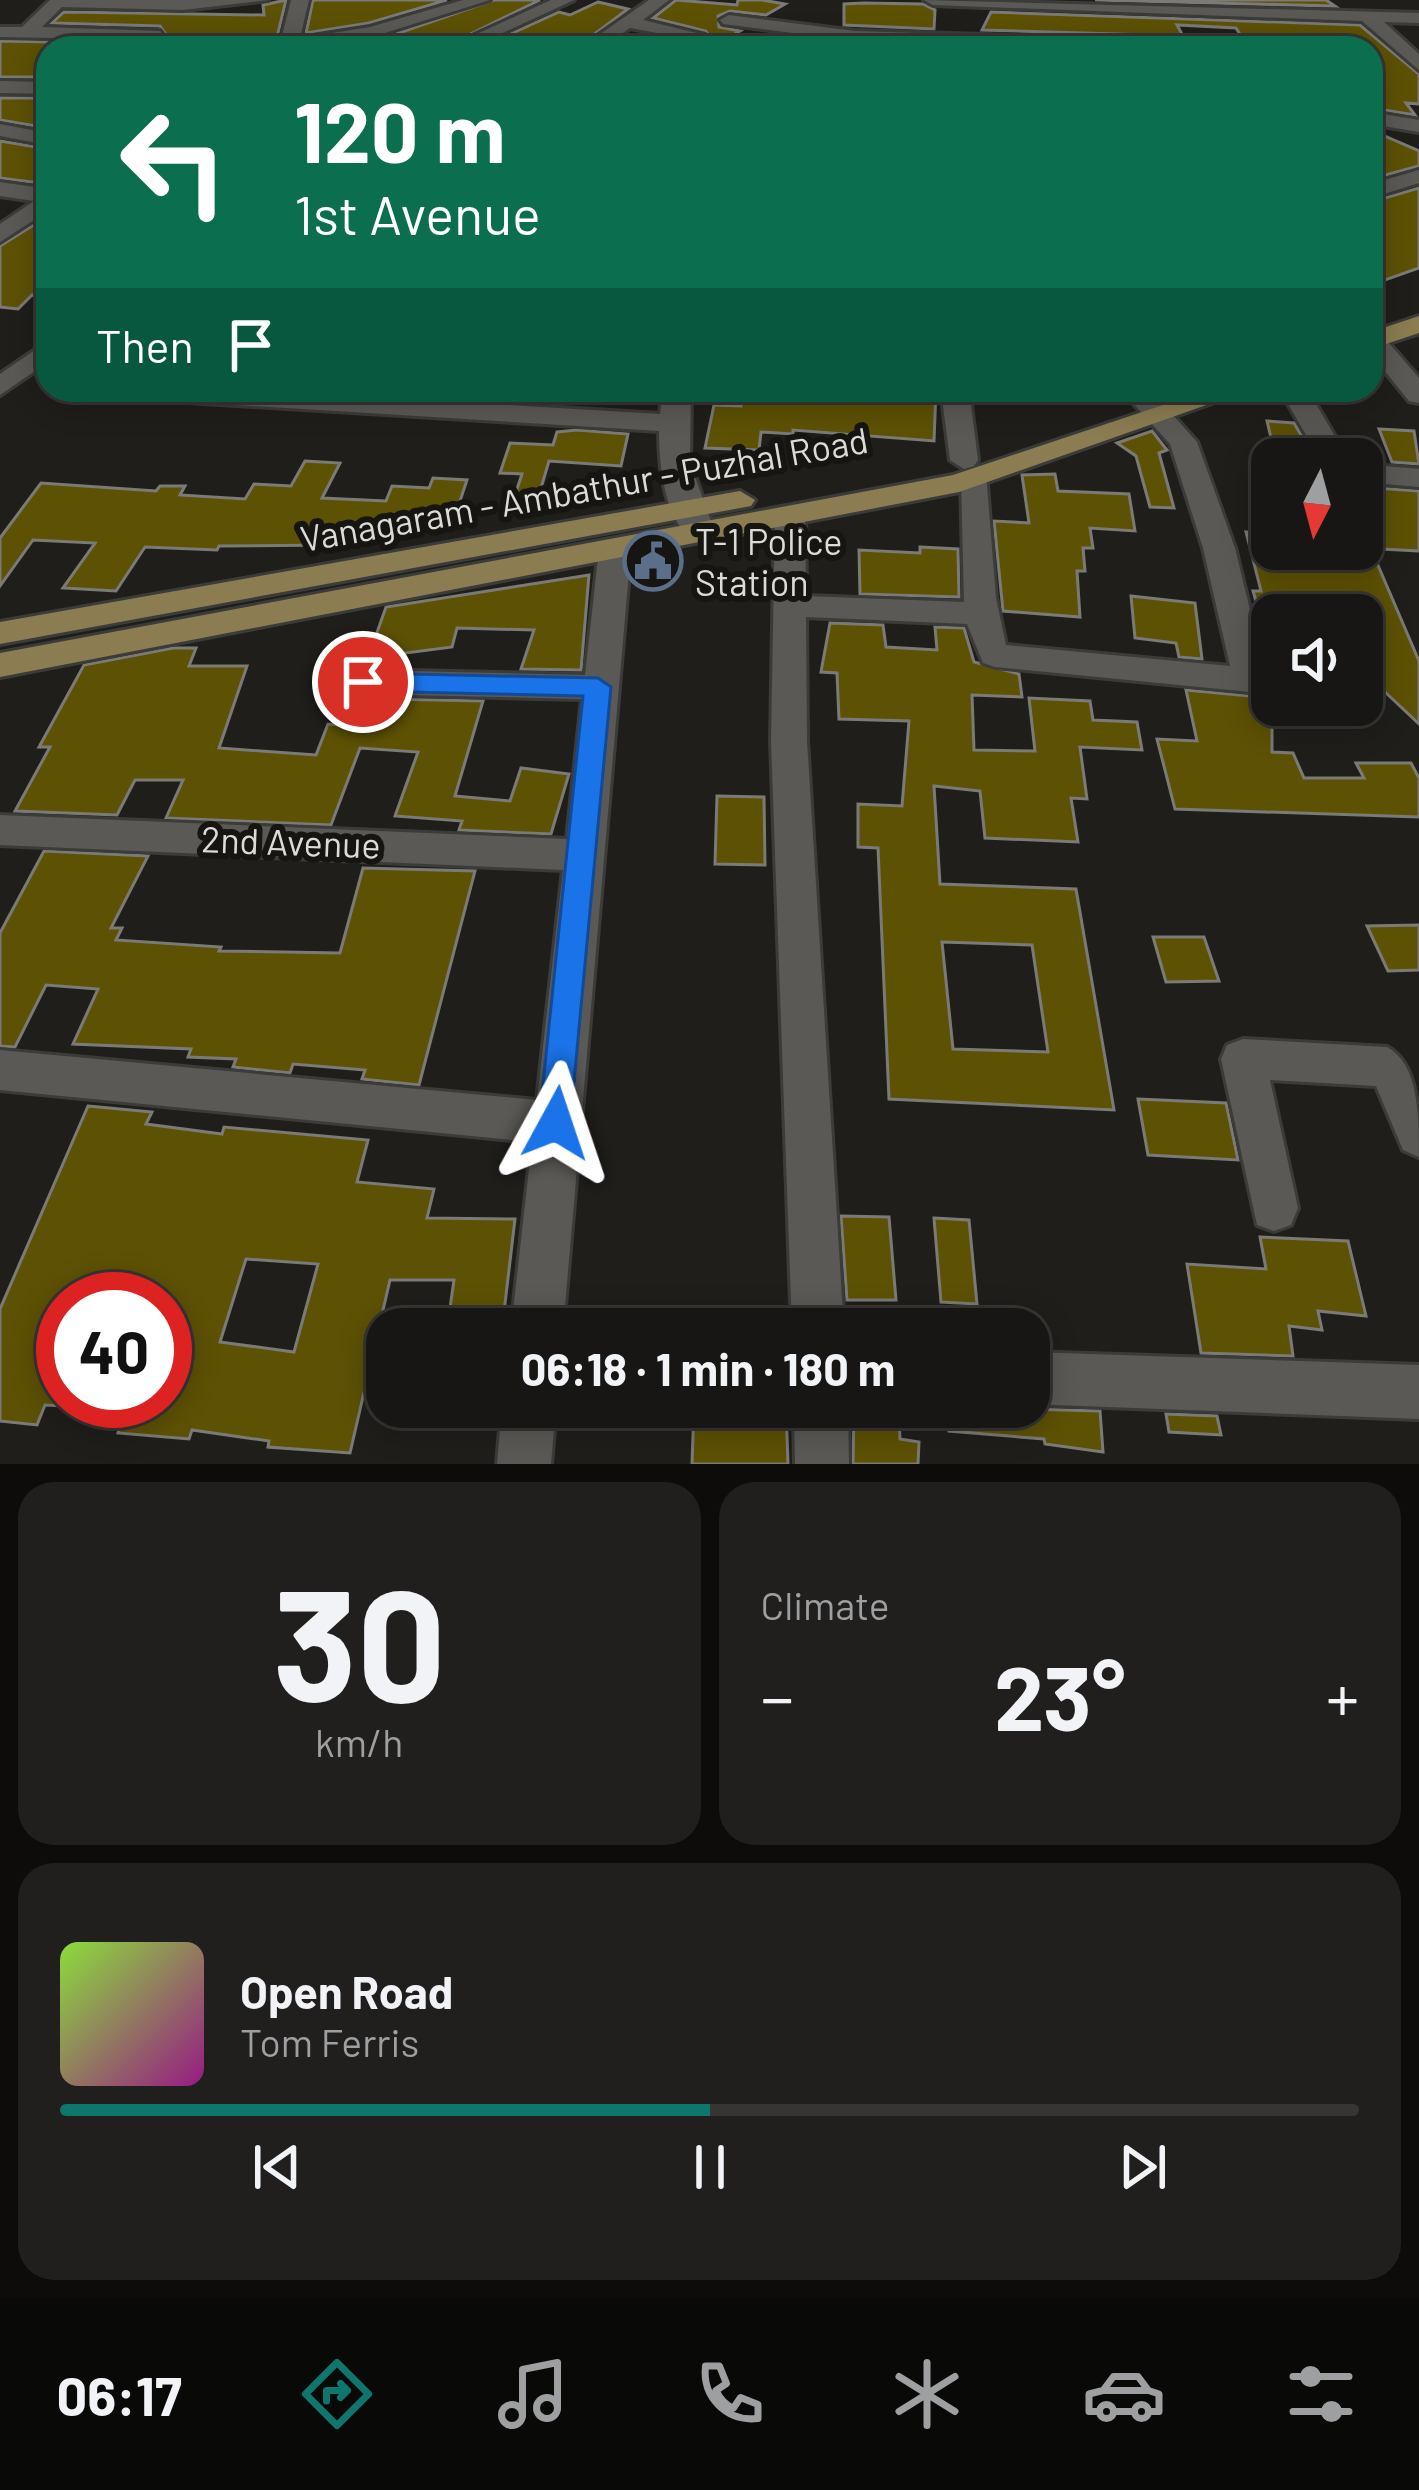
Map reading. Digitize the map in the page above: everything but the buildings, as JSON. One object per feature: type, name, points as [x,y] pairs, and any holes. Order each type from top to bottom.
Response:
[{"type":"main road","points":[[1383,322],[1419,306]]},
{"type":"main road","points":[[1383,326],[1419,324]]},
{"type":"main road","points":[[0,665],[615,549],[693,521],[790,515],[970,469],[1160,402]]},
{"type":"main road","name":"Vanagaram - Ambathur - Puzhal Road","points":[[0,633],[693,521],[970,469]]},
{"type":"street","points":[[27,32],[58,2],[182,5],[259,0]]},
{"type":"street","points":[[282,36],[301,0]]},
{"type":"street","points":[[346,36],[481,0]]},
{"type":"street","points":[[484,36],[565,0]]},
{"type":"street","points":[[607,36],[660,0]]},
{"type":"street","points":[[933,0],[1263,6],[1419,18]]},
{"type":"street","points":[[153,36],[182,5]]},
{"type":"street","points":[[1120,7],[1130,36]]},
{"type":"street","points":[[439,13],[498,30]]},
{"type":"street","points":[[1366,16],[1413,58]]},
{"type":"street","points":[[627,22],[697,35],[729,18],[885,36]]},
{"type":"street","points":[[0,32],[81,36]]},
{"type":"street","points":[[372,32],[384,36]]},
{"type":"street","points":[[860,35],[864,36]]},
{"type":"street","points":[[1383,54],[1413,58]]},
{"type":"street","points":[[0,69],[36,70]]},
{"type":"street","points":[[0,87],[36,88]]},
{"type":"street","points":[[1383,119],[1419,126]]},
{"type":"street","points":[[0,130],[36,137]]},
{"type":"street","points":[[1383,187],[1419,176]]},
{"type":"street","points":[[0,188],[36,196]]},
{"type":"street","points":[[0,235],[36,208]]},
{"type":"street","points":[[1383,342],[1419,395]]},
{"type":"street","points":[[3,382],[36,358]]},
{"type":"street","points":[[3,382],[36,383]]},
{"type":"street","points":[[323,402],[672,423]]},
{"type":"street","points":[[675,402],[672,423],[693,521]]},
{"type":"street","points":[[957,402],[970,469],[988,646],[1008,659],[1250,680],[1219,548],[1183,442],[1160,402]]},
{"type":"street","points":[[1301,402],[1322,438]]},
{"type":"street","points":[[1383,474],[1419,478]]},
{"type":"street","points":[[790,515],[789,741],[817,1308]]},
{"type":"street","points":[[539,1308],[615,549]]},
{"type":"street","points":[[791,606],[984,614]]},
{"type":"street","points":[[363,682],[598,687]]},
{"type":"street","name":"2nd Avenue","points":[[0,830],[581,854]]},
{"type":"street","points":[[1274,1208],[1244,1060],[1387,1067],[1400,1081],[1419,1135]]},
{"type":"street","points":[[0,1070],[360,1108],[556,1123]]},
{"type":"street","points":[[1050,1379],[1419,1392]]},
{"type":"street","points":[[524,1464],[527,1428]]},
{"type":"street","points":[[821,1428],[822,1464]]},
{"type":"place","name":"T-1 Police Station","points":[[653,561]]},
{"type":"route","points":[[363,682],[598,687],[556,1123]]}]
